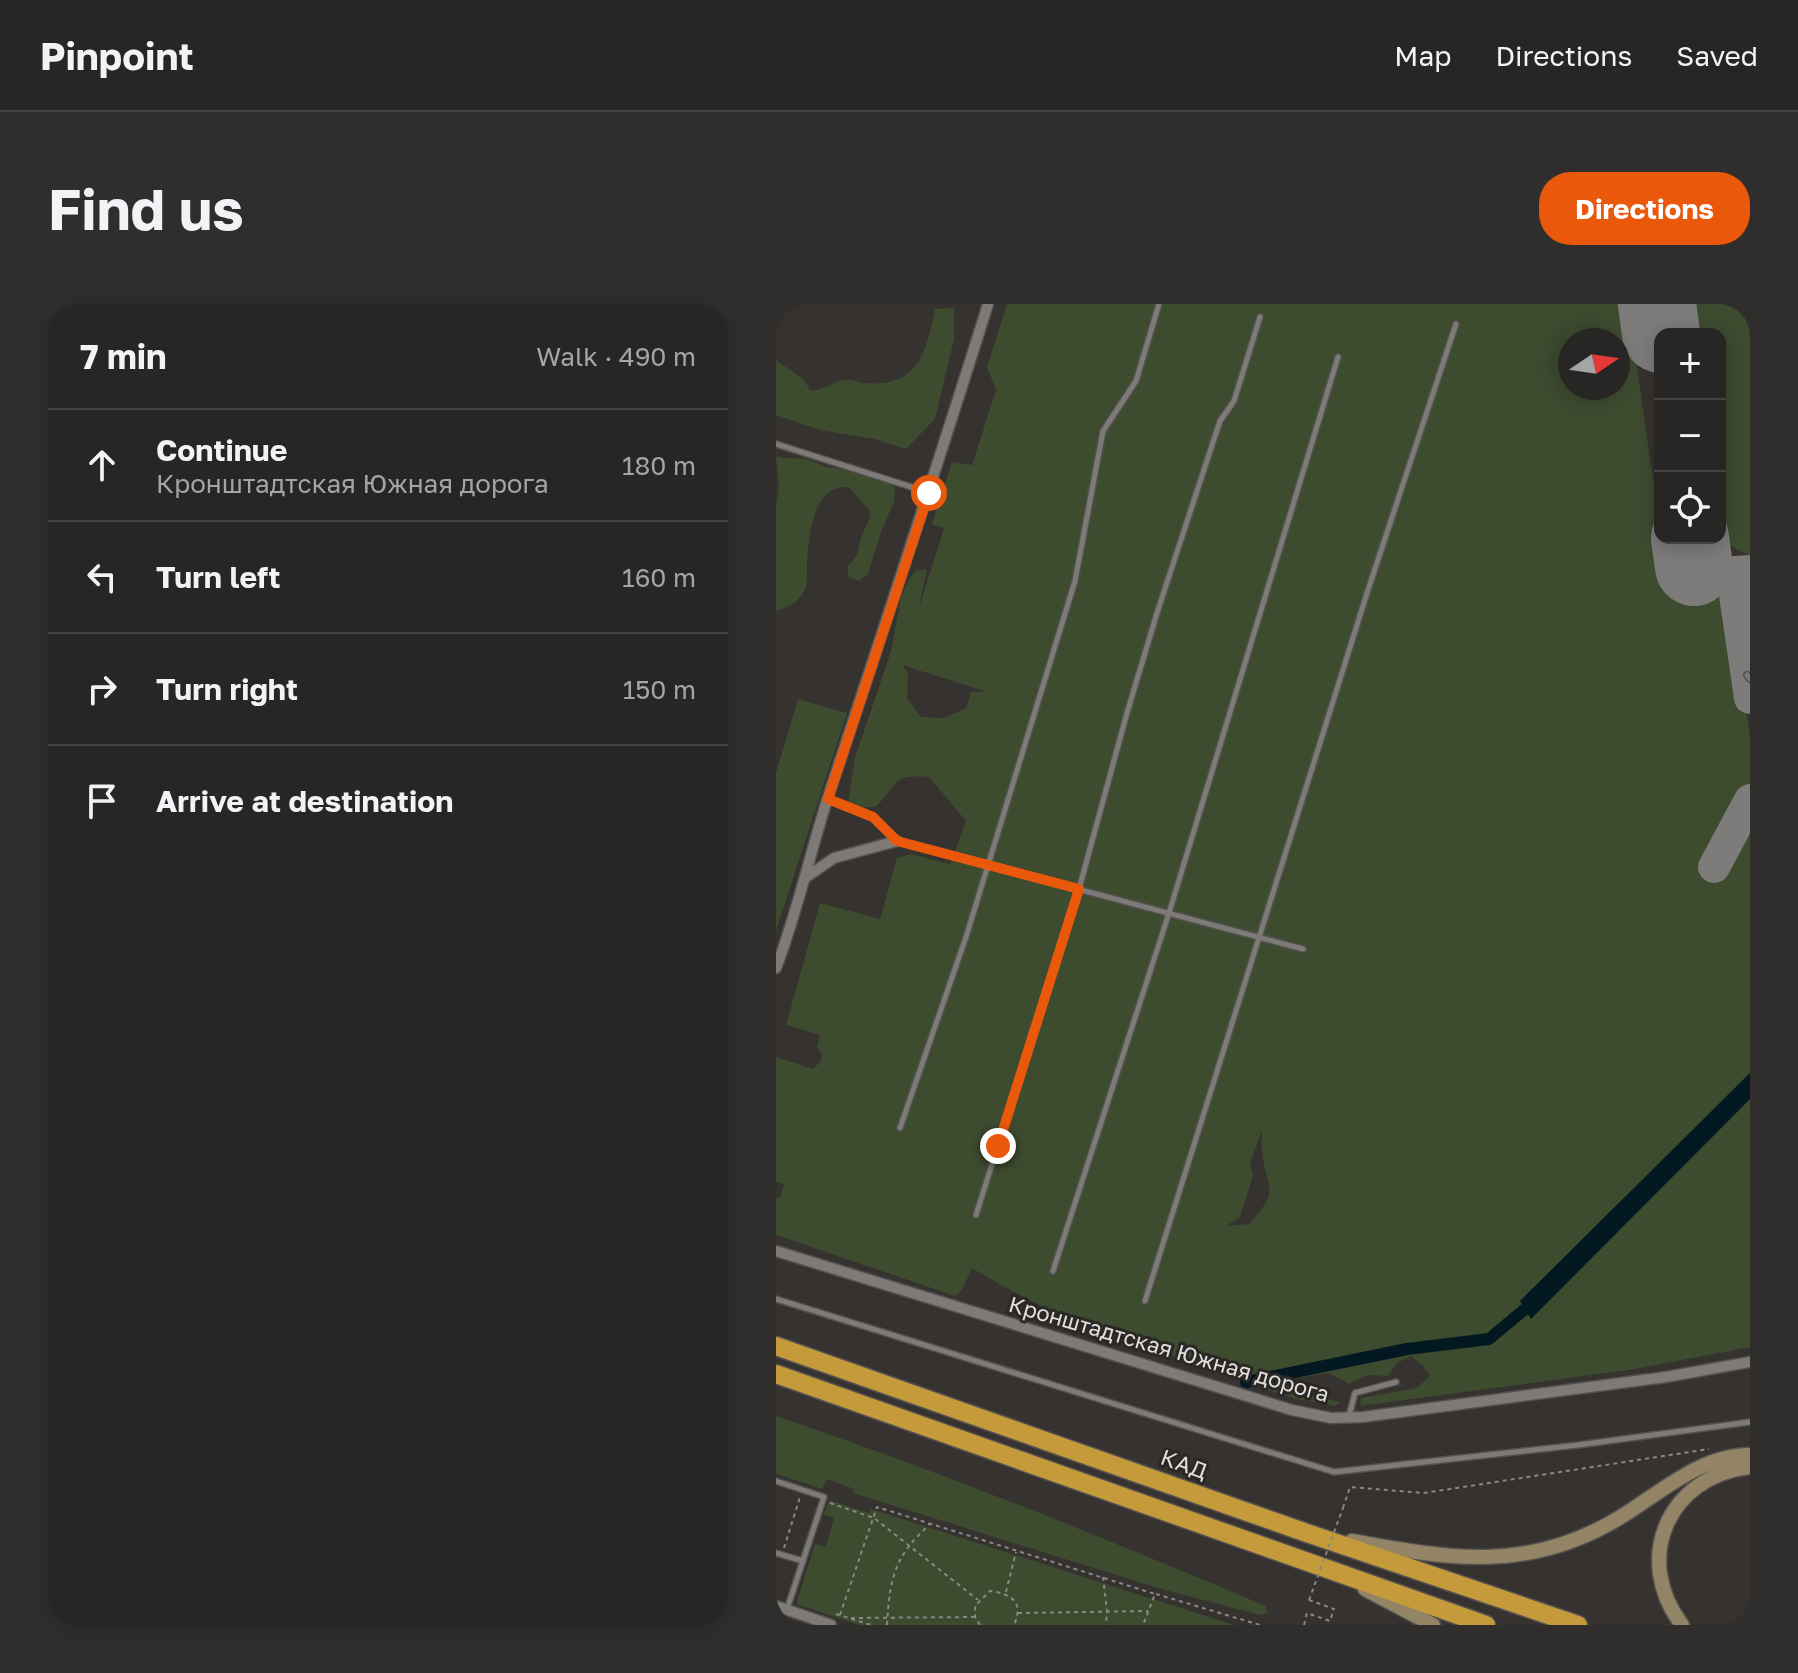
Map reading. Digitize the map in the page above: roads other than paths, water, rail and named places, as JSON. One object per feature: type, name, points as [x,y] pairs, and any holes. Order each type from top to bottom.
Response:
[{"type":"highway","name":"КАД","points":[[776,1346],[1578,1625]]},
{"type":"highway","points":[[776,1374],[1486,1625]]},
{"type":"street","points":[[776,968],[791,929],[828,799],[988,304]]},
{"type":"street","points":[[805,878],[834,858],[897,841]]},
{"type":"street","name":"Кронштадтская Южная дорога","points":[[776,1251],[1292,1410],[1331,1418],[1666,1377],[1750,1362]]},
{"type":"street","points":[[776,1381],[806,1384]]},
{"type":"street","points":[[1304,1532],[1432,1556],[1488,1559],[1516,1556],[1562,1545],[1592,1533],[1695,1471],[1724,1459],[1750,1455]]},
{"type":"street","points":[[1682,1625],[1668,1605],[1659,1575],[1663,1533],[1676,1507],[1693,1489],[1722,1473],[1750,1467]]},
{"type":"street","points":[[1330,1571],[1433,1625]]},
{"type":"street","points":[[782,1608],[831,1625]]},
{"type":"lane","points":[[900,1128],[966,937],[1075,581],[1103,431],[1136,381],[1159,304]]},
{"type":"lane","points":[[976,1215],[1079,889],[1157,613],[1220,421],[1234,401],[1260,317]]},
{"type":"lane","points":[[1145,1301],[1377,560],[1456,324]]},
{"type":"lane","points":[[1053,1271],[1169,913],[1338,357]]},
{"type":"lane","points":[[776,444],[929,493]]},
{"type":"lane","points":[[828,799],[873,817],[897,841],[1303,949]]},
{"type":"lane","points":[[776,1299],[1334,1472],[1750,1422]]},
{"type":"lane","points":[[1348,1417],[1355,1393],[1396,1382]]},
{"type":"lane","points":[[776,1481],[824,1497],[803,1561],[782,1608]]},
{"type":"lane","points":[[779,1554],[803,1561]]},
{"type":"water","points":[[1750,1073],[1750,1099],[1531,1319],[1520,1301]]},
{"type":"waterway","points":[[1246,1382],[1407,1349],[1489,1339],[1536,1300]]}]
